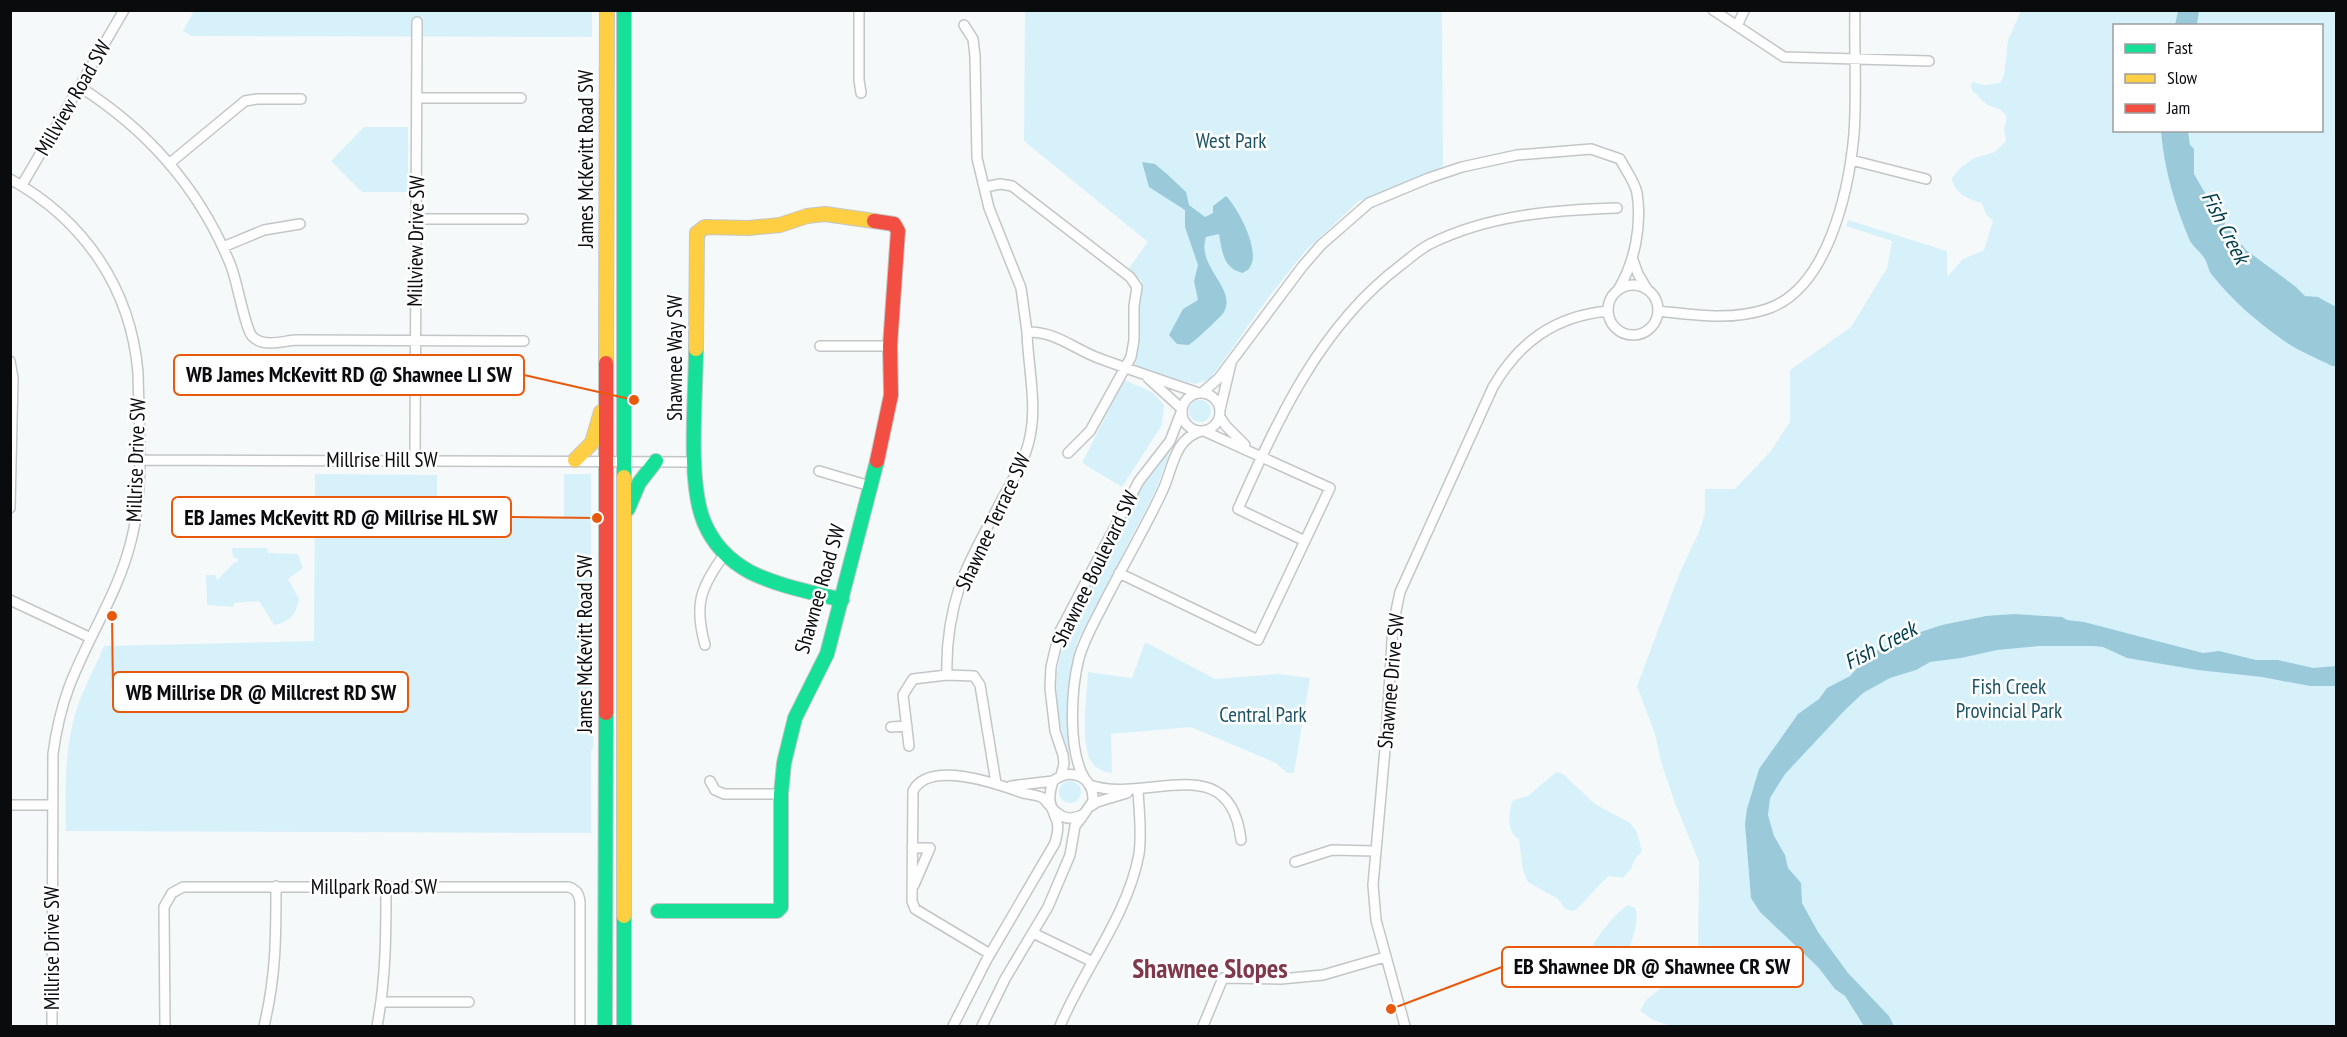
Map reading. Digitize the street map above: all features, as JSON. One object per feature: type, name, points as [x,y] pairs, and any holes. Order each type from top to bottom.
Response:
[{"type":"main road","name":"James McKevitt Road SW","points":[[605,1026],[607,10]]},
{"type":"main road","name":"James McKevitt Road SW","points":[[624,10],[624,1026]]},
{"type":"main road","name":"Shawnee Way SW","points":[[842,600],[747,572],[724,555],[706,526],[697,495],[695,462],[698,234],[705,227],[748,228],[780,225],[807,216],[825,214],[886,222],[896,227]]},
{"type":"main road","name":"Shawnee Road SW","points":[[658,911],[779,909],[782,893],[784,763],[795,717],[827,654],[884,434],[891,395],[890,346],[898,231],[896,227]]},
{"type":"main road","points":[[575,460],[592,443],[598,428],[606,381]]},
{"type":"main road","points":[[624,520],[637,485],[656,461]]},
{"type":"street","name":"Millview Road SW","points":[[22,185],[124,10]]},
{"type":"street","points":[[859,10],[861,93]]},
{"type":"street","points":[[1713,10],[1784,57],[1929,61]]},
{"type":"street","points":[[1658,311],[1732,318],[1769,309],[1798,290],[1820,261],[1838,218],[1851,160],[1854,131],[1855,10]]},
{"type":"street","points":[[1737,26],[1744,11]]},
{"type":"street","name":"Millview Drive SW","points":[[415,460],[417,22]]},
{"type":"street","name":"Shawnee Terrace SW","points":[[947,675],[946,657],[960,585],[1029,442],[1032,390],[1021,288],[989,208],[977,158],[974,44],[964,25]]},
{"type":"street","points":[[80,87],[128,121],[170,163],[199,201],[223,247],[240,294],[248,329],[256,340],[267,343],[288,340],[524,341]]},
{"type":"street","points":[[417,98],[521,98]]},
{"type":"street","points":[[170,163],[245,101],[301,99]]},
{"type":"street","points":[[1182,409],[1190,396],[1201,392],[1220,378],[1315,252],[1361,209],[1389,194],[1462,167],[1517,155],[1591,149],[1620,159],[1637,191],[1638,223],[1633,260],[1607,306],[1610,323],[1615,329],[1630,336],[1646,333],[1653,327],[1658,311],[1654,296],[1638,274],[1633,260]]},
{"type":"street","points":[[1851,160],[1926,178]]},
{"type":"street","name":"Millrise Drive SW","points":[[10,179],[57,211],[88,242],[101,259],[120,295],[129,319],[137,354],[138,505],[130,546],[118,580],[69,686],[58,723],[53,754],[52,1026]]},
{"type":"street","points":[[985,187],[1000,184],[1012,186],[1134,282],[1137,290],[1134,306],[1134,340],[1126,368],[1090,431],[1068,453]]},
{"type":"street","points":[[1305,541],[1238,509],[1258,454],[1334,329],[1383,279],[1429,244],[1490,222],[1555,210],[1617,208]]},
{"type":"street","points":[[416,219],[523,219]]},
{"type":"street","points":[[223,247],[264,230],[300,224]]},
{"type":"street","points":[[1618,290],[1631,285],[1647,289]]},
{"type":"street","name":"Shawnee Drive SW","points":[[1406,1026],[1376,920],[1373,885],[1393,625],[1400,592],[1493,387],[1507,364],[1533,338],[1563,322],[1591,313],[1608,311]]},
{"type":"street","points":[[1027,332],[1054,335],[1098,358],[1215,398],[1220,413],[1234,435],[1258,454]]},
{"type":"street","points":[[820,346],[890,346]]},
{"type":"street","points":[[10,361],[13,389],[10,508]]},
{"type":"street","points":[[1203,431],[1214,426],[1220,413],[1232,361]]},
{"type":"street","points":[[1119,573],[1258,640],[1330,488],[1258,454],[1187,425],[1182,409],[1143,375]]},
{"type":"street","name":"Shawnee Boulevard SW","points":[[1057,778],[1064,764],[1055,730],[1050,688],[1051,667],[1059,633],[1139,481],[1170,441],[1182,409]]},
{"type":"street","name":"Shawnee Boulevard SW","points":[[1088,784],[1080,773],[1074,750],[1076,675],[1085,641],[1162,494],[1180,446],[1188,437],[1203,431]]},
{"type":"street","name":"Millrise Hill SW","points":[[139,460],[695,462]]},
{"type":"street","points":[[819,471],[870,486]]},
{"type":"street","points":[[705,645],[698,609],[709,576],[724,555]]},
{"type":"street","points":[[10,600],[91,638]]},
{"type":"street","points":[[909,746],[903,695],[913,679],[947,675],[974,676],[980,685],[1001,785]]},
{"type":"street","points":[[891,727],[907,726]]},
{"type":"street","points":[[1001,785],[1076,774],[1088,784],[1101,789],[1138,790]]},
{"type":"street","points":[[990,954],[915,909],[912,901],[912,848],[915,786],[931,777],[963,776],[1043,798],[1064,818],[1078,818],[1084,814]]},
{"type":"street","points":[[953,1026],[990,954],[1055,843],[1059,827],[1049,795],[1057,778]]},
{"type":"street","points":[[710,781],[715,790],[724,794],[782,794]]},
{"type":"street","points":[[1088,784],[1093,795],[1091,806]]},
{"type":"street","points":[[982,1026],[1005,979],[1048,907],[1070,855],[1075,826],[1091,806],[1103,800],[1138,790],[1182,784],[1206,786],[1226,800],[1234,809],[1239,819],[1241,840]]},
{"type":"street","points":[[1060,1026],[1124,900],[1138,856],[1141,838],[1138,790]]},
{"type":"street","points":[[10,805],[52,805]]},
{"type":"street","points":[[912,848],[930,849],[912,889]]},
{"type":"street","points":[[1295,862],[1332,850],[1375,851]]},
{"type":"street","points":[[264,1026],[276,959],[276,886]]},
{"type":"street","name":"Millpark Road SW","points":[[165,1026],[164,907],[171,892],[183,887],[276,886],[568,887],[576,891],[580,902],[580,1026]]},
{"type":"street","points":[[377,1026],[382,1002],[386,950],[386,886]]},
{"type":"street","points":[[1033,933],[1093,962]]},
{"type":"street","points":[[1203,1026],[1223,978],[1281,979],[1323,975],[1385,957]]},
{"type":"street","points":[[382,1002],[469,1002]]},
{"type":"green space","points":[[194,11],[592,11],[592,37],[192,36],[183,31]]},
{"type":"green space","name":"West Park","points":[[1025,11],[1442,11],[1443,169],[1359,201],[1306,250],[1268,298],[1210,379],[1195,384],[1129,369],[1142,281],[1128,269],[1148,242],[1024,141]]},
{"type":"green space","name":"Fish Creek Provincial Park","points":[[2021,11],[2336,11],[2336,1026],[1671,1026],[1653,1020],[1640,1011],[1646,1000],[1671,976],[1686,971],[1692,952],[1698,949],[1699,862],[1675,803],[1661,762],[1655,734],[1637,686],[1680,572],[1699,532],[1705,513],[1705,489],[1735,489],[1770,452],[1790,422],[1790,370],[1851,327],[1887,268],[1892,241],[1846,226],[1848,220],[1947,251],[1947,277],[1963,259],[1984,250],[1993,221],[1986,214],[1982,203],[1967,197],[1955,188],[1952,178],[1959,169],[1974,158],[1995,152],[2006,141],[2004,129],[2007,117],[2000,110],[1985,103],[1973,92],[1970,85],[1973,82],[1985,85],[2000,83],[2004,75],[2008,40]]},
{"type":"green space","points":[[364,127],[408,127],[408,192],[362,192],[331,161]]},
{"type":"green space","points":[[1124,380],[1152,392],[1164,405],[1162,425],[1122,487],[1082,463]]},
{"type":"green space","points":[[1200,400],[1208,403],[1211,411],[1208,419],[1200,422],[1192,419],[1189,411],[1192,403]]},
{"type":"green space","points":[[1170,451],[1156,490],[1077,642],[1070,680],[1069,752],[1060,724],[1056,698],[1057,674],[1069,628],[1143,484]]},
{"type":"green space","points":[[315,474],[437,475],[437,519],[564,518],[564,474],[591,474],[593,749],[591,751],[591,833],[66,831],[66,780],[71,730],[81,697],[104,646],[314,641]]},
{"type":"green space","points":[[232,548],[267,548],[268,553],[298,554],[303,568],[288,579],[299,599],[294,613],[288,620],[274,625],[259,601],[234,603],[233,607],[207,605],[206,575],[215,575],[217,580],[234,563],[238,562],[238,559],[233,557]]},
{"type":"green space","name":"Central Park","points":[[1145,642],[1215,679],[1279,674],[1310,678],[1294,773],[1287,773],[1276,763],[1191,727],[1111,734],[1112,773],[1097,768],[1090,759],[1085,736],[1088,672],[1132,678]]},
{"type":"green space","points":[[1556,772],[1563,774],[1595,804],[1630,823],[1637,832],[1642,851],[1623,878],[1609,876],[1573,911],[1565,909],[1558,899],[1528,882],[1523,870],[1519,839],[1512,831],[1509,821],[1513,800],[1528,796]]},
{"type":"green space","points":[[1070,781],[1078,784],[1081,792],[1078,800],[1070,803],[1062,800],[1059,792],[1062,784]]},
{"type":"green space","points":[[1628,905],[1635,908],[1636,912],[1636,924],[1630,945],[1625,954],[1615,962],[1601,985],[1598,988],[1591,988],[1587,981],[1595,968],[1590,962],[1588,953],[1606,927]]},
{"type":"water","points":[[2178,11],[2199,11],[2197,24],[2175,24]]},
{"type":"water","name":"Fish Creek","points":[[2161,132],[2188,132],[2190,145],[2194,149],[2194,174],[2216,212],[2246,250],[2305,296],[2318,297],[2336,307],[2336,366],[2300,351],[2273,333],[2236,302],[2212,275],[2205,259],[2190,241],[2171,187]]},
{"type":"water","points":[[1142,162],[1155,164],[1168,175],[1186,192],[1189,205],[1205,217],[1213,213],[1213,206],[1226,196],[1247,230],[1253,251],[1253,260],[1249,268],[1243,273],[1236,271],[1227,263],[1219,234],[1206,237],[1204,248],[1206,258],[1225,294],[1227,303],[1222,315],[1189,345],[1177,344],[1169,335],[1183,309],[1198,300],[1194,281],[1198,265],[1185,227],[1185,210],[1149,187]]},
{"type":"water","points":[[2014,614],[2062,617],[2203,653],[2219,651],[2256,660],[2278,660],[2313,668],[2336,666],[2336,686],[2310,686],[2262,677],[2198,670],[2127,658],[2103,647],[2039,646],[1997,650],[1930,662],[1916,670],[1890,678],[1863,693],[1785,774],[1770,798],[1768,815],[1774,836],[1785,855],[1788,868],[1801,883],[1802,903],[1818,932],[1848,973],[1889,1016],[1894,1026],[1864,1026],[1845,996],[1835,989],[1818,967],[1760,912],[1751,898],[1745,824],[1759,769],[1798,714],[1819,699],[1827,688],[1850,676],[1869,655],[1896,640],[1942,625],[1986,616]]},
{"type":"traffic: fast","points":[[624,10],[624,477]]},
{"type":"traffic: fast","points":[[696,349],[694,462],[699,505],[712,538],[736,563],[750,572],[783,585],[842,600]]},
{"type":"traffic: fast","points":[[628,509],[639,483],[656,461]]},
{"type":"traffic: fast","points":[[658,911],[777,911],[781,907],[781,794],[784,763],[795,718],[827,654],[877,461]]},
{"type":"traffic: fast","points":[[605,1026],[606,713]]},
{"type":"traffic: fast","points":[[624,916],[624,1026]]},
{"type":"traffic: slow","points":[[606,363],[607,10]]},
{"type":"traffic: slow","points":[[696,349],[697,233],[705,227],[748,228],[780,225],[807,216],[825,214],[874,221]]},
{"type":"traffic: slow","points":[[575,460],[592,443],[601,412]]},
{"type":"traffic: slow","points":[[624,477],[624,916]]},
{"type":"traffic: jam","points":[[874,221],[894,224],[898,231],[890,346],[891,395],[877,461]]},
{"type":"traffic: jam","points":[[606,363],[606,713]]},
{"type":"place","name":"WB James McKevitt RD @ Shawnee LI SW","points":[[634,400]]},
{"type":"place","name":"EB James McKevitt RD @ Millrise HL SW","points":[[597,518]]},
{"type":"place","name":"WB Millrise DR @ Millcrest RD SW","points":[[112,616]]},
{"type":"place","name":"EB Shawnee DR @ Shawnee CR SW","points":[[1391,1009]]},
{"type":"district","name":"Shawnee Slopes","points":[[1210,969]]}]
